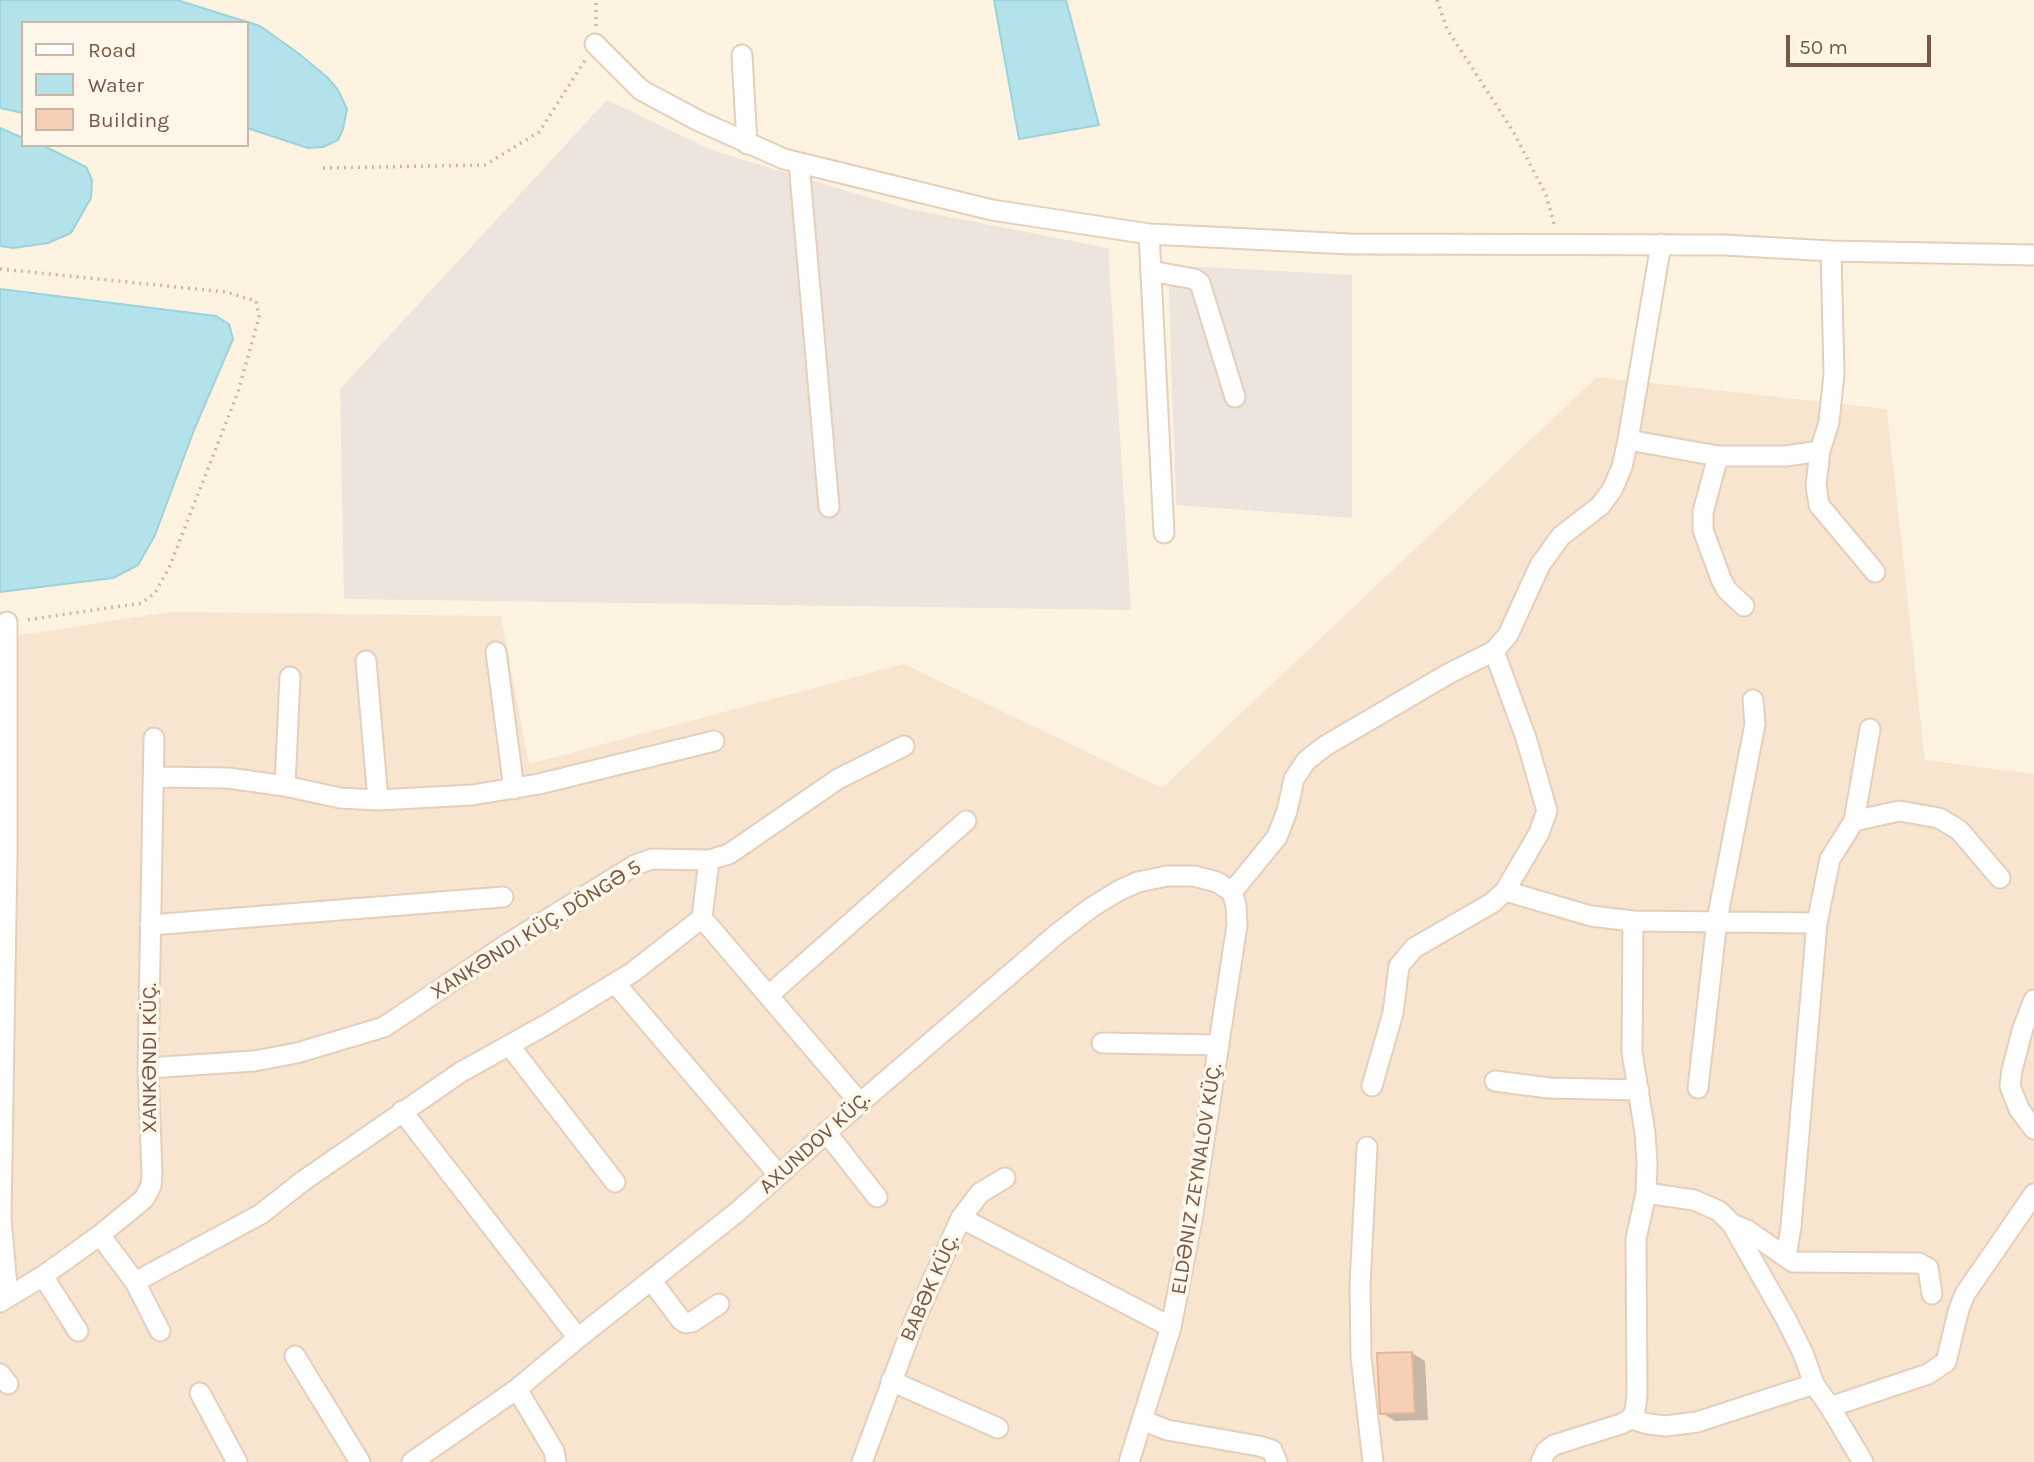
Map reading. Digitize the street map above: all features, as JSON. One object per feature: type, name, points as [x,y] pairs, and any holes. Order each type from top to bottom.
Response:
[{"type":"street","points":[[596,44],[641,90],[747,144],[784,159],[992,210],[1149,234],[1350,244],[1661,244],[2034,255]]},
{"type":"street","points":[[743,55],[747,144]]},
{"type":"street","points":[[799,163],[829,507]]},
{"type":"street","points":[[1149,234],[1164,533]]},
{"type":"street","points":[[1232,892],[1277,837],[1287,811],[1294,779],[1306,761],[1325,746],[1494,651],[1508,635],[1540,565],[1561,536],[1600,506],[1612,490],[1622,467],[1628,440],[1661,244]]},
{"type":"street","points":[[1831,251],[1834,373],[1829,422],[1820,451],[1816,485],[1819,505],[1875,572]]},
{"type":"street","points":[[1151,271],[1194,279],[1200,284],[1235,397]]},
{"type":"street","points":[[1628,440],[1718,456],[1786,456],[1820,451]]},
{"type":"street","points":[[1718,456],[1703,512],[1703,530],[1721,579],[1727,590],[1744,606]]},
{"type":"street","points":[[4,1299],[1,1218],[7,855],[7,622]]},
{"type":"street","points":[[1372,1086],[1393,1013],[1399,966],[1414,948],[1492,903],[1505,891],[1539,833],[1547,811],[1526,738],[1494,651]]},
{"type":"street","points":[[496,652],[514,789]]},
{"type":"street","points":[[366,662],[378,800]]},
{"type":"street","points":[[285,786],[290,677]]},
{"type":"street","points":[[1698,1088],[1717,920],[1755,724],[1753,699]]},
{"type":"street","points":[[1786,1257],[1791,1227],[1817,923],[1830,859],[1854,821],[1870,729]]},
{"type":"street","name":"XANKƏNDI KÜÇ.","points":[[4,1299],[43,1276],[100,1235],[144,1199],[151,1186],[148,1068],[154,738]]},
{"type":"street","points":[[153,777],[228,778],[285,786],[340,798],[378,800],[472,795],[514,789],[714,741]]},
{"type":"street","name":"XANKƏNDI KÜÇ. DÖNGƏ 5","points":[[148,1068],[254,1061],[297,1053],[384,1027],[509,943],[635,865],[652,859],[709,860],[729,855],[838,779],[904,746]]},
{"type":"street","points":[[1854,821],[1899,811],[1939,818],[1959,830],[2000,878]]},
{"type":"street","points":[[769,995],[966,821]]},
{"type":"street","points":[[135,1282],[261,1214],[402,1111],[461,1072],[615,983],[702,918],[709,860]]},
{"type":"street","name":"AXUNDOV KÜÇ.","points":[[412,1462],[517,1389],[736,1213],[1057,933],[1092,907],[1119,890],[1167,876],[1194,876],[1217,882],[1232,892]]},
{"type":"street","points":[[1505,891],[1591,916],[1633,921],[1817,923]]},
{"type":"street","name":"ELDƏNIZ ZEYNALOV KÜÇ.","points":[[1129,1462],[1171,1327],[1192,1220],[1237,925],[1232,892]]},
{"type":"street","points":[[150,925],[502,897]]},
{"type":"street","points":[[702,918],[860,1103]]},
{"type":"street","points":[[1541,1462],[1546,1451],[1554,1445],[1621,1424],[1631,1419],[1635,1411],[1636,1239],[1646,1193],[1645,1133],[1632,1052],[1633,921]]},
{"type":"street","points":[[615,983],[778,1174]]},
{"type":"street","points":[[2034,1000],[2022,1028],[2010,1086],[2019,1109],[2034,1129]]},
{"type":"street","points":[[1102,1043],[1219,1045]]},
{"type":"street","points":[[509,1045],[615,1182]]},
{"type":"street","points":[[1495,1081],[1549,1087],[1639,1090]]},
{"type":"street","points":[[402,1111],[578,1338]]},
{"type":"street","points":[[826,1132],[877,1197]]},
{"type":"street","points":[[1367,1147],[1360,1285],[1361,1357],[1373,1462]]},
{"type":"street","points":[[961,1218],[980,1193],[1004,1178]]},
{"type":"street","points":[[1646,1193],[1694,1199],[1719,1212],[1732,1224],[1786,1319],[1803,1353],[1814,1384],[1863,1462]]},
{"type":"street","points":[[1830,1407],[1928,1374],[1946,1362],[1965,1294],[2034,1194]]},
{"type":"street","name":"BABƏK KÜÇ.","points":[[862,1462],[916,1317],[961,1218],[1171,1327]]},
{"type":"street","points":[[1732,1224],[1747,1230],[1793,1262],[1919,1264],[1928,1268],[1932,1294]]},
{"type":"street","points":[[100,1235],[135,1282],[160,1331]]},
{"type":"street","points":[[43,1276],[78,1331]]},
{"type":"street","points":[[651,1280],[686,1323],[692,1322],[719,1304]]},
{"type":"street","points":[[295,1356],[360,1462]]},
{"type":"street","points":[[891,1381],[998,1428]]},
{"type":"street","points":[[1631,1419],[1666,1426],[1697,1422],[1814,1384]]},
{"type":"street","points":[[517,1389],[554,1451],[556,1462]]},
{"type":"street","points":[[200,1393],[237,1462]]},
{"type":"street","points":[[1142,1420],[1167,1430],[1272,1450],[1277,1462]]},
{"type":"path","points":[[323,168],[485,165],[539,132],[596,44],[596,0]]},
{"type":"path","points":[[1437,0],[1447,29],[1513,131],[1546,195],[1555,219],[1556,243]]},
{"type":"path","points":[[0,269],[226,292],[256,301],[259,317],[238,392],[169,568],[155,593],[142,603],[7,622]]},
{"type":"shaded area","points":[[607,100],[714,151],[904,208],[1108,248],[1131,610],[344,599],[340,389]]},
{"type":"shaded area","points":[[1168,265],[1352,275],[1352,518],[1176,505]]},
{"type":"shaded area","points":[[1597,377],[1887,409],[1925,760],[2034,774],[2034,1462],[0,1462],[0,638],[170,612],[501,616],[529,764],[904,664],[1162,788]]},
{"type":"water","points":[[0,0],[177,0],[244,21],[21,21],[21,113],[0,108]]},
{"type":"water","points":[[994,0],[1066,0],[1099,125],[1019,139]]},
{"type":"water","points":[[248,22],[260,26],[298,53],[338,90],[347,109],[338,140],[323,147],[308,148],[248,128]]},
{"type":"water","points":[[0,128],[21,137],[21,147],[46,147],[86,167],[92,180],[91,198],[71,233],[48,243],[13,248],[0,246]]},
{"type":"water","points":[[0,289],[216,316],[229,324],[233,339],[194,430],[155,535],[138,565],[113,578],[0,592]]},
{"type":"building","points":[[1412,1352],[1415,1413],[1380,1414],[1377,1353]]}]
